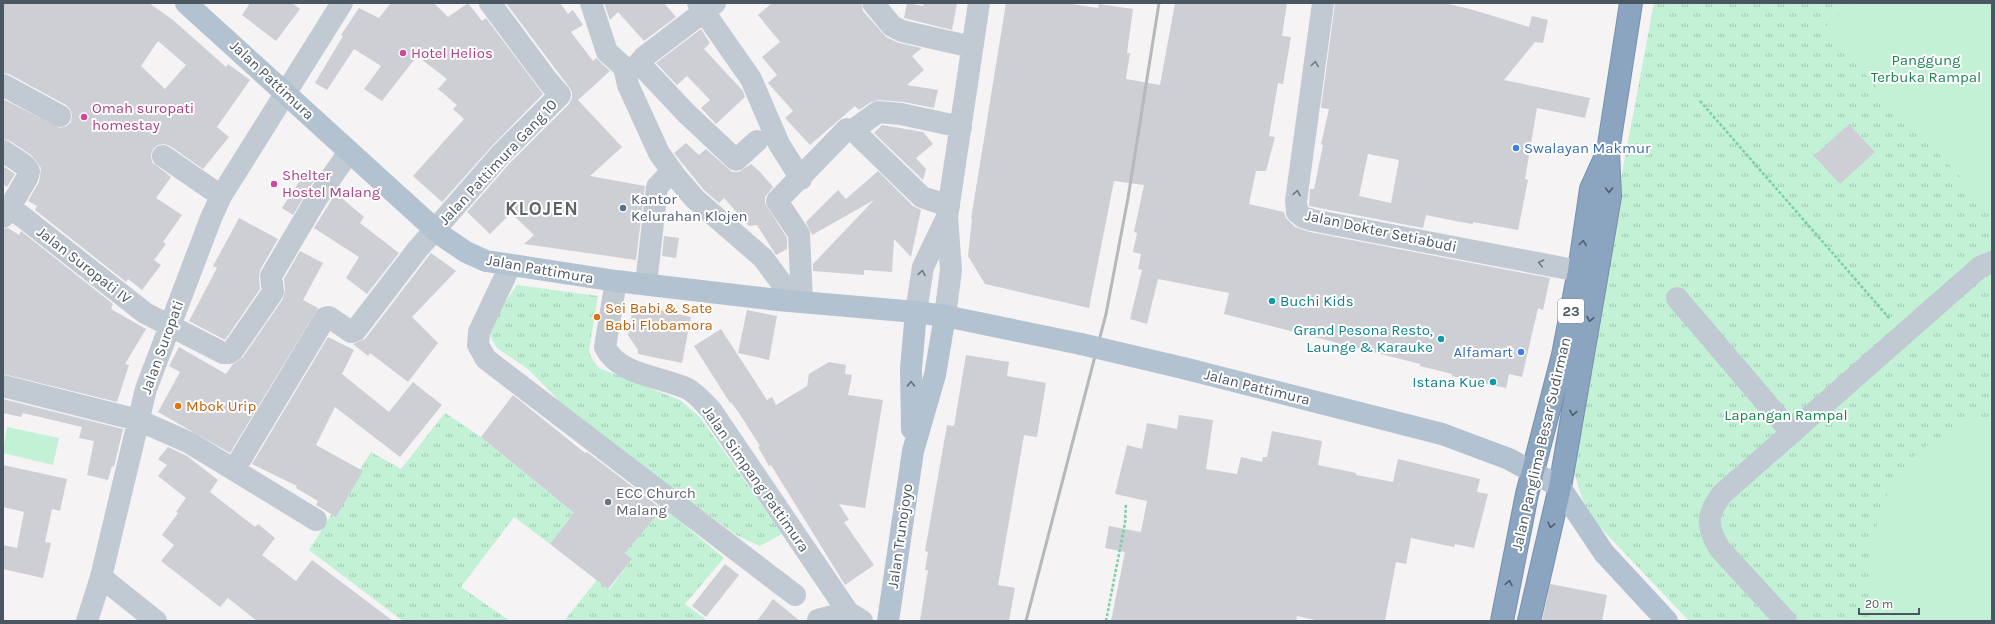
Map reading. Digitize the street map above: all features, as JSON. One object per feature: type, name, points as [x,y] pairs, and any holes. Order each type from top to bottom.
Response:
[{"type":"highway","name":"Jalan Panglima Besar Sudirman","points":[[1529,621],[1560,487],[1610,196],[1608,151],[1631,3]]},
{"type":"highway","name":"Jalan Panglima Besar Sudirman","points":[[1502,621],[1526,494],[1563,355],[1579,271],[1591,189],[1608,151]]},
{"type":"main road","name":"Jalan Pattimura","points":[[186,3],[436,230],[466,252],[486,261],[510,266],[616,281],[945,316],[1081,344],[1183,368],[1442,434],[1509,459],[1560,487]]},
{"type":"main road","name":"Jalan Trunojoyo","points":[[913,451],[911,369],[916,312]]},
{"type":"main road","name":"Jalan Trunojoyo","points":[[888,621],[913,451],[935,375],[945,316]]},
{"type":"main road","points":[[1560,487],[1604,553],[1667,621]]},
{"type":"street","name":"Jalan Suropati","points":[[87,621],[101,577],[146,389],[211,218],[221,196],[342,3]]},
{"type":"street","name":"Jalan Pattimura Gang 10","points":[[234,470],[324,318],[329,317],[351,332],[354,331],[417,250],[501,154],[560,95],[490,3]]},
{"type":"street","points":[[591,3],[606,52],[624,67],[628,85],[659,153],[695,199],[763,258],[792,300]]},
{"type":"street","points":[[873,3],[892,26],[902,31],[972,47]]},
{"type":"street","points":[[945,316],[951,270],[948,211],[979,3]]},
{"type":"street","name":"Jalan Dokter Setiabudi","points":[[1323,3],[1296,201],[1297,212],[1302,217],[1312,220],[1579,271]]},
{"type":"street","points":[[757,141],[736,160],[686,113],[639,63],[644,57],[705,6],[751,79],[779,144],[801,178]]},
{"type":"street","points":[[3,85],[60,116]]},
{"type":"street","points":[[853,130],[878,112],[901,114],[961,127]]},
{"type":"street","points":[[792,300],[799,234],[777,201],[847,129],[853,130],[922,197],[948,211]]},
{"type":"street","points":[[3,151],[24,165],[29,171],[27,178],[6,212]]},
{"type":"street","name":"Jalan Suropati IV","points":[[6,212],[145,313],[223,352],[229,353],[233,350],[273,292],[271,276],[318,198],[349,152]]},
{"type":"street","points":[[163,156],[221,196]]},
{"type":"street","points":[[646,284],[657,187],[672,171]]},
{"type":"street","points":[[916,312],[923,267],[948,211]]},
{"type":"street","points":[[1786,621],[1720,549],[1712,536],[1709,524],[1715,503],[1722,494],[1980,267],[1992,262]]},
{"type":"street","points":[[510,266],[479,332],[478,345],[486,359],[795,595]]},
{"type":"street","name":"Jalan Simpang Pattimura","points":[[616,281],[605,347],[610,357],[620,365],[688,390],[711,410],[855,617]]},
{"type":"street","points":[[1677,298],[1792,433]]},
{"type":"street","points":[[3,386],[138,420],[190,443],[316,520]]},
{"type":"street","points":[[101,577],[156,621]]},
{"type":"street","points":[[818,620],[855,617]]},
{"type":"path","points":[[1700,101],[1903,334]]},
{"type":"path","points":[[1106,621],[1125,523],[1126,503]]},
{"type":"green space","name":"Lapangan Rampal","points":[[1654,3],[1992,3],[1992,621],[1689,621],[1597,524],[1583,501],[1572,467],[1584,376]]},
{"type":"green space","name":"Panggung Terbuka Rampal","points":[[1851,3],[1992,3],[1992,211],[1823,29]]},
{"type":"green space","points":[[517,285],[598,296],[589,350],[591,357],[599,368],[680,400],[700,417],[782,534],[760,546],[738,536],[581,423],[528,369],[497,348],[490,336],[492,321]]},
{"type":"green space","points":[[445,413],[481,437],[574,513],[550,544],[514,517],[461,587],[510,621],[403,621],[309,550],[371,452],[401,469]]},
{"type":"green space","points":[[1992,417],[1992,621],[1888,621],[1879,605],[1873,588],[1871,572],[1871,554],[1874,536],[1885,498],[1903,467],[1923,449],[1941,437],[1961,427]]},
{"type":"green space","points":[[7,427],[59,438],[53,465],[3,453]]},
{"type":"green space","points":[[663,507],[724,558],[685,604],[708,621],[564,621],[597,580],[609,590],[632,559],[625,553]]},
{"type":"building","points":[[3,3],[149,3],[173,20],[226,67],[228,64],[250,80],[217,127],[229,137],[203,169],[170,146],[164,144],[158,145],[153,149],[151,155],[152,162],[171,177],[156,198],[182,215],[163,242],[166,244],[154,260],[161,265],[142,290],[128,279],[126,282],[35,210],[37,206],[28,201],[39,182],[41,168],[31,155],[10,141],[3,139],[3,99],[60,128],[67,126],[71,122],[72,115],[70,109],[66,105],[9,74],[3,73]],"holes":[[[158,41],[186,65],[165,89],[141,66]]]},
{"type":"building","points":[[250,3],[292,3],[300,9],[276,41],[242,15]]},
{"type":"building","points":[[391,3],[434,3],[448,17],[468,3],[482,21],[486,18],[543,94],[492,146],[442,202],[413,176],[464,119],[453,109],[457,105],[438,89],[447,79],[417,56],[382,101],[364,89],[381,66],[354,49],[327,90],[315,83],[343,36],[341,35],[359,8],[379,18]]},
{"type":"building","points":[[506,3],[560,3],[568,14],[573,10],[583,25],[571,32],[593,61],[596,58],[610,71],[578,100],[622,147],[590,176],[645,186],[636,260],[524,244],[534,235],[511,213],[490,234],[467,212],[510,163],[569,104],[572,98],[572,92],[569,87]]},
{"type":"building","points":[[604,3],[664,3],[676,17],[644,41],[618,12],[610,20]]},
{"type":"building","points":[[772,3],[861,3],[863,11],[886,37],[899,43],[922,48],[912,56],[924,70],[907,85],[938,90],[934,108],[904,102],[879,100],[871,102],[859,110],[855,106],[810,145],[785,118],[793,111],[768,83],[777,75],[762,57],[780,42],[758,15]]},
{"type":"building","points":[[907,3],[923,6],[924,3],[957,3],[952,30],[904,18]]},
{"type":"building","points":[[1006,3],[1065,3],[1098,8],[1099,4],[1133,9],[1127,53],[1130,53],[1126,79],[1160,85],[1175,3],[1287,3],[1282,36],[1291,37],[1283,84],[1278,83],[1269,136],[1275,137],[1266,171],[1256,171],[1249,204],[1284,212],[1286,218],[1295,227],[1310,232],[1550,278],[1543,310],[1538,308],[1522,377],[1509,374],[1506,388],[1452,376],[1452,374],[1420,366],[1420,364],[1224,314],[1229,293],[1158,279],[1147,324],[1130,319],[1142,270],[1138,269],[1141,254],[1133,252],[1137,233],[1134,232],[1144,185],[1114,181],[1089,308],[985,284],[968,256],[971,219]]},
{"type":"building","points":[[1335,3],[1444,3],[1470,9],[1529,27],[1532,16],[1548,20],[1543,43],[1535,42],[1504,80],[1590,98],[1585,118],[1537,108],[1525,179],[1528,180],[1518,230],[1473,222],[1473,224],[1460,222],[1426,215],[1423,228],[1309,206],[1310,189],[1314,189],[1323,145],[1321,144],[1329,109],[1321,108]],"holes":[[[1368,154],[1399,160],[1391,203],[1359,196]]]},
{"type":"building","points":[[701,29],[710,43],[704,49],[743,91],[745,97],[716,124],[701,108],[710,100],[687,76],[677,85],[656,63]]},
{"type":"building","points":[[1849,124],[1875,152],[1840,184],[1814,156]]},
{"type":"building","points":[[882,125],[923,132],[933,144],[916,158],[926,169],[923,180],[874,133]]},
{"type":"building","points":[[686,143],[699,155],[706,149],[732,172],[739,172],[751,164],[760,172],[773,187],[765,197],[765,203],[787,238],[787,249],[776,255],[757,225],[749,226],[724,198],[719,203],[704,190],[674,153]]},
{"type":"building","points":[[3,166],[15,174],[7,187],[3,184]]},
{"type":"building","points":[[308,168],[318,174],[293,215],[282,208]]},
{"type":"building","points":[[878,171],[913,206],[921,210],[911,257],[894,239],[892,272],[864,270],[864,275],[813,271],[813,264],[874,200],[812,235],[806,222],[838,190],[846,199]]},
{"type":"building","points":[[336,193],[364,217],[360,223],[399,253],[367,294],[346,278],[359,257],[314,228]]},
{"type":"building","points":[[239,218],[278,239],[260,270],[260,289],[225,340],[189,321],[217,268],[213,266]]},
{"type":"building","points":[[8,228],[19,235],[21,231],[113,304],[111,309],[146,329],[125,364],[129,365],[117,402],[3,374],[3,229]]},
{"type":"building","points":[[664,236],[679,238],[676,258],[662,256]]},
{"type":"building","points":[[300,251],[323,263],[303,300],[318,308],[230,453],[158,412],[180,372],[169,366],[179,347],[226,374],[233,364],[243,357],[283,299],[285,290],[284,279]]},
{"type":"building","points":[[431,253],[456,271],[412,317],[438,343],[408,382],[370,353],[368,356],[353,344],[365,339]]},
{"type":"building","points":[[633,307],[651,308],[691,317],[682,363],[638,354],[638,350],[628,335]]},
{"type":"building","points":[[747,310],[777,316],[769,360],[738,353]]},
{"type":"building","points":[[721,329],[767,400],[772,397],[776,405],[807,386],[809,374],[829,362],[846,365],[845,374],[852,375],[848,395],[883,400],[865,508],[839,504],[849,520],[844,522],[874,565],[845,585],[771,465],[769,466],[758,447],[760,446],[741,416],[731,402],[730,403],[694,346]]},
{"type":"building","points":[[328,337],[354,350],[342,374],[389,412],[413,382],[442,405],[400,457],[335,407],[316,445],[363,471],[336,517],[316,505],[318,501],[296,488],[297,486],[252,464]]},
{"type":"building","points":[[966,355],[1009,362],[1007,376],[1046,383],[1037,437],[1024,435],[998,585],[1015,588],[1009,621],[920,621],[928,570],[925,570],[928,552],[925,551],[947,425],[954,426]]},
{"type":"building","points":[[513,395],[585,453],[587,452],[662,509],[625,553],[632,559],[608,589],[550,544],[574,513],[481,437]]},
{"type":"building","points":[[3,399],[123,429],[114,467],[112,466],[108,480],[87,475],[94,441],[79,438],[82,427],[23,413],[21,417],[3,413]]},
{"type":"building","points":[[1179,415],[1213,420],[1206,469],[1237,474],[1241,457],[1262,462],[1263,457],[1267,457],[1272,431],[1322,441],[1318,465],[1356,473],[1356,475],[1393,482],[1398,459],[1480,479],[1477,492],[1488,494],[1474,548],[1455,544],[1454,547],[1411,538],[1406,564],[1396,562],[1385,621],[1320,621],[1297,616],[1296,621],[1111,621],[1125,552],[1105,548],[1109,526],[1141,532],[1147,501],[1115,494],[1127,445],[1142,449],[1147,423],[1177,429]]},
{"type":"building","points":[[168,447],[187,456],[218,480],[210,492],[255,527],[258,524],[275,538],[262,555],[296,581],[312,560],[393,621],[257,621],[228,598],[220,607],[161,561],[174,545],[162,535],[178,513],[176,512],[186,498],[158,476],[167,465],[158,459]]},
{"type":"building","points":[[3,465],[67,479],[60,511],[52,509],[45,542],[51,543],[43,578],[3,569],[3,545],[17,548],[24,512],[3,507]]},
{"type":"building","points":[[725,564],[739,575],[706,617],[692,606]]},
{"type":"building","points":[[1550,584],[1607,595],[1602,621],[1542,621]]},
{"type":"building","points":[[773,599],[800,621],[757,621]]},
{"type":"railway","points":[[1026,621],[1106,314],[1128,198],[1159,3]]},
{"type":"place","name":"Hotel Helios","points":[[403,53]]},
{"type":"place","name":"Omah suropati homestay","points":[[84,117]]},
{"type":"place","name":"Swalayan Makmur","points":[[1516,148]]},
{"type":"place","name":"Shelter Hostel Malang","points":[[274,184]]},
{"type":"place","name":"Kantor Kelurahan Klojen","points":[[623,208]]},
{"type":"place","name":"Buchi Kids","points":[[1272,301]]},
{"type":"place","name":"Sei Babi & Sate Babi Flobamora","points":[[597,317]]},
{"type":"place","name":"Grand Pesona Resto, Launge & Karauke","points":[[1441,339]]},
{"type":"place","name":"Alfamart","points":[[1521,352]]},
{"type":"place","name":"Istana Kue","points":[[1493,382]]},
{"type":"place","name":"Mbok Urip","points":[[178,406]]},
{"type":"place","name":"ECC Church Malang","points":[[608,502]]},
{"type":"district","name":"KLOJEN","points":[[542,209]]}]
